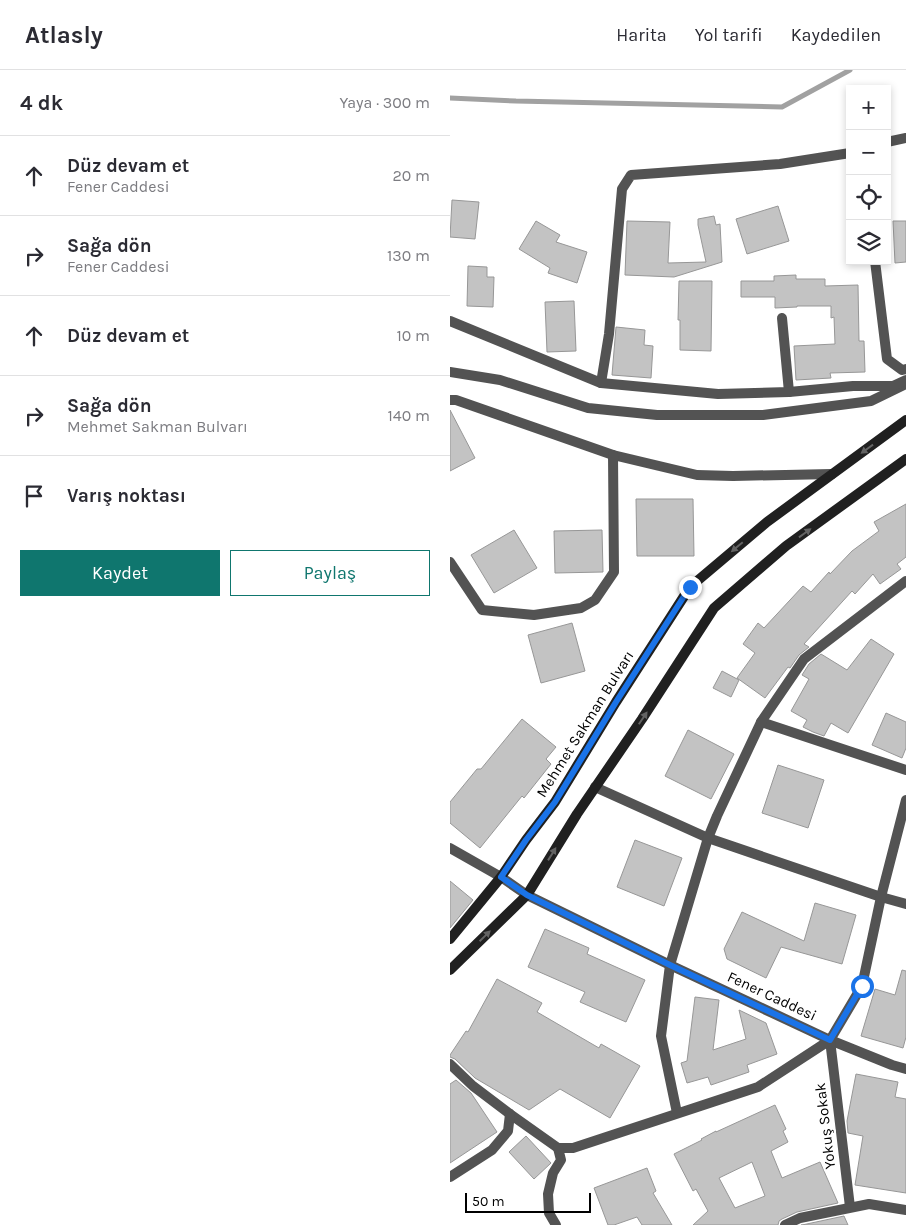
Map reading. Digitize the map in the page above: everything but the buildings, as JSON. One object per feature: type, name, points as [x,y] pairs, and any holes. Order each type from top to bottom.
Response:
[{"type":"main road","name":"Mehmet Sakman Bulvarı","points":[[450,939],[501,877],[555,802],[616,702],[690,587],[767,522],[906,420]]},
{"type":"main road","points":[[450,970],[527,895],[577,814],[642,720],[714,608],[786,546],[906,459]]},
{"type":"street","points":[[891,141],[906,138]]},
{"type":"street","points":[[602,383],[609,334],[622,189],[631,175],[780,164],[846,154]]},
{"type":"street","points":[[875,265],[887,359],[902,370],[906,370]]},
{"type":"street","points":[[782,318],[789,392]]},
{"type":"street","points":[[450,321],[602,383],[718,394],[789,392],[853,386],[893,386],[906,382]]},
{"type":"street","points":[[450,372],[500,380],[588,408],[657,415],[763,415],[871,401],[906,382]]},
{"type":"street","points":[[450,400],[456,400],[613,455],[697,475],[832,474]]},
{"type":"street","points":[[450,562],[482,610],[534,615],[581,608],[595,600],[614,572],[613,455]]},
{"type":"street","points":[[676,1113],[660,1036],[670,965],[708,838],[717,816],[762,722],[804,659],[906,581]]},
{"type":"street","points":[[762,722],[906,770]]},
{"type":"street","points":[[595,787],[708,838],[906,904]]},
{"type":"street","points":[[450,1064],[474,1086],[510,1114],[558,1148],[573,1148],[758,1087],[830,1040],[862,986],[881,897],[906,800]]},
{"type":"street","name":"Fener Caddesi","points":[[450,848],[501,877],[527,895],[670,965],[830,1040],[906,1069]]},
{"type":"street","name":"Yokuş Sokak","points":[[830,1040],[850,1207]]},
{"type":"street","points":[[450,1176],[492,1150],[508,1132],[510,1114]]},
{"type":"street","points":[[556,1225],[549,1213],[548,1194],[553,1173],[561,1160],[558,1148]]},
{"type":"street","points":[[785,1225],[800,1218],[868,1204],[906,1210]]},
{"type":"waterway","points":[[450,98],[782,107],[850,70]]},
{"type":"route","points":[[690,587],[616,702],[555,802],[501,877],[527,895],[830,1040],[862,986]]}]
